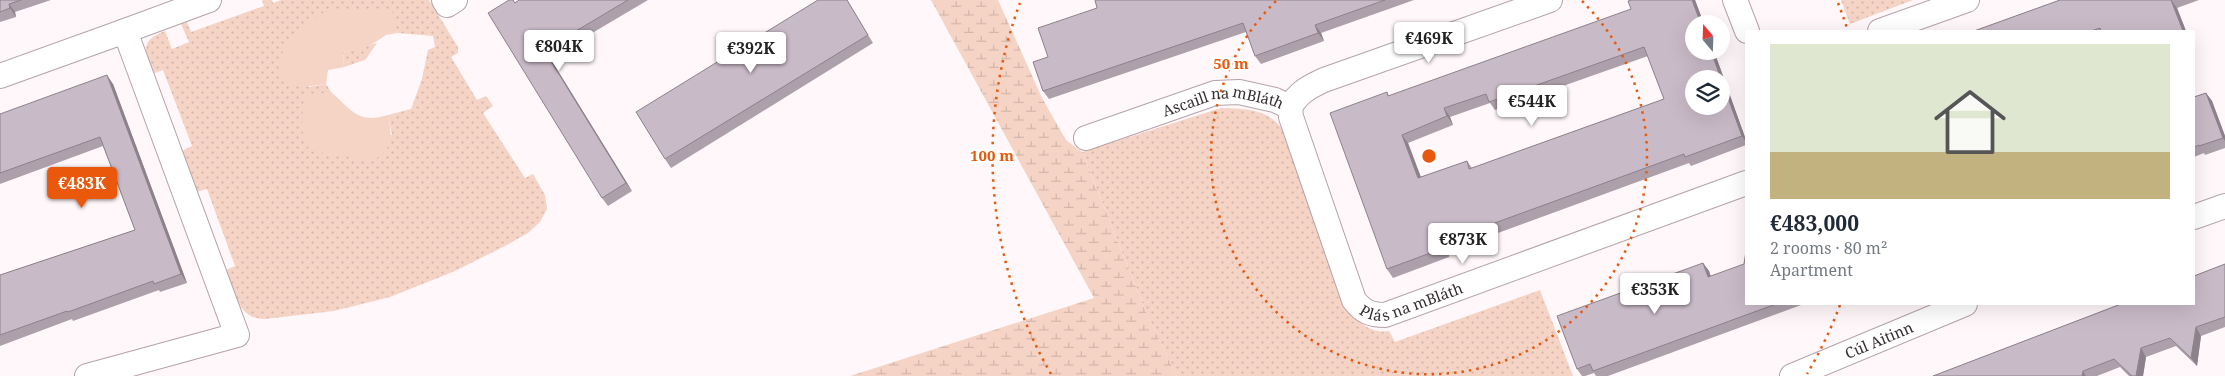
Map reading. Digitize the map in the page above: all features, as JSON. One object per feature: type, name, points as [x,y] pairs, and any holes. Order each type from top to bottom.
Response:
[{"type":"street","points":[[0,76],[209,0]]},
{"type":"street","points":[[444,0],[447,5],[455,0]]},
{"type":"street","name":"Ascaill na mBláth","points":[[1086,138],[1215,93],[1245,94],[1276,100],[1290,107],[1305,89],[1324,80],[1550,0]]},
{"type":"street","points":[[1735,0],[1747,30]]},
{"type":"street","points":[[1883,30],[1967,0]]},
{"type":"street","points":[[87,376],[237,335],[125,31]]},
{"type":"street","name":"Plás na mBláth","points":[[1290,107],[1291,117],[1354,300],[1360,308],[1376,315],[1385,315],[1745,183]]},
{"type":"street","points":[[2195,217],[2225,206]]},
{"type":"street","name":"Cúl Aitinn","points":[[1792,376],[1963,305]]},
{"type":"green space","points":[[262,0],[272,0],[273,3],[281,0],[429,0],[458,47],[458,53],[451,57],[477,100],[486,96],[493,106],[483,113],[525,178],[533,174],[545,195],[547,209],[540,222],[528,233],[455,271],[390,297],[334,311],[265,319],[256,318],[248,314],[242,309],[234,295],[226,270],[235,266],[207,189],[197,192],[182,151],[192,146],[163,70],[152,74],[146,48],[151,39],[165,31],[172,49],[189,42],[181,24],[187,22],[191,32],[264,6]],"holes":[[[329,9],[391,9],[397,33],[433,36],[435,47],[428,50],[422,79],[411,109],[388,115],[392,135],[304,95],[332,93],[326,84],[308,87]]]},
{"type":"green space","points":[[931,0],[998,0],[1042,98],[1066,140],[1082,152],[1148,317],[1177,376],[850,376],[1094,298]]},
{"type":"green space","points":[[1841,0],[1913,0],[1850,24]]},
{"type":"green space","points":[[329,9],[392,9],[397,33],[386,35],[369,46],[343,52],[344,67],[328,70],[326,84],[298,86],[281,81],[281,57],[292,38]]},
{"type":"green space","points":[[377,43],[365,60],[344,67],[343,52]]},
{"type":"green space","points":[[332,93],[351,110],[363,117],[370,118],[388,115],[390,141],[385,151],[373,161],[311,151],[307,145],[302,124],[304,94]]},
{"type":"green space","points":[[1221,108],[1256,111],[1264,114],[1278,124],[1284,132],[1348,310],[1362,323],[1376,331],[1389,331],[1395,342],[1540,290],[1573,376],[1177,376],[1148,317],[1082,152]]},
{"type":"building","points":[[0,0],[21,0],[9,4],[10,8],[0,12]]},
{"type":"building","points":[[509,0],[513,0],[515,3],[519,0],[628,0],[544,50],[626,183],[602,198],[488,13]]},
{"type":"building","points":[[818,0],[847,0],[868,35],[665,159],[636,112]]},
{"type":"building","points":[[1095,0],[1385,0],[1315,25],[1318,33],[1255,56],[1243,23],[1043,91],[1033,62],[1048,57],[1038,28],[1097,8]]},
{"type":"building","points":[[1632,0],[1692,0],[1698,15],[1685,15],[1685,60],[1714,60],[1718,70],[1685,70],[1685,115],[1730,115],[1730,103],[1742,136],[1685,157],[1684,154],[1481,228],[1442,243],[1444,248],[1387,269],[1330,113],[1387,92],[1388,96],[1631,9],[1628,1]],"holes":[[[1644,47],[1664,99],[1469,169],[1467,161],[1418,178],[1402,135],[1447,116],[1444,108],[1486,94],[1489,102]]]},
{"type":"building","points":[[2060,0],[2171,0],[2183,30],[2101,30],[2100,28],[2094,30],[1977,30]]},
{"type":"building","points":[[107,75],[181,274],[154,284],[153,281],[0,335],[0,275],[135,230],[100,137],[0,173],[0,114]]},
{"type":"building","points":[[2206,93],[2223,138],[2195,147],[2195,97]]},
{"type":"building","points":[[1745,258],[1745,305],[1773,305],[1593,371],[1590,364],[1577,369],[1557,316],[1703,263],[1708,277],[1744,264]]},
{"type":"building","points":[[2225,264],[2225,317],[2196,327],[2191,358],[2170,338],[2141,348],[2136,376],[2132,376],[2114,359],[2083,371],[2082,376],[1933,376],[2118,305],[2195,305],[2195,276]]}]
